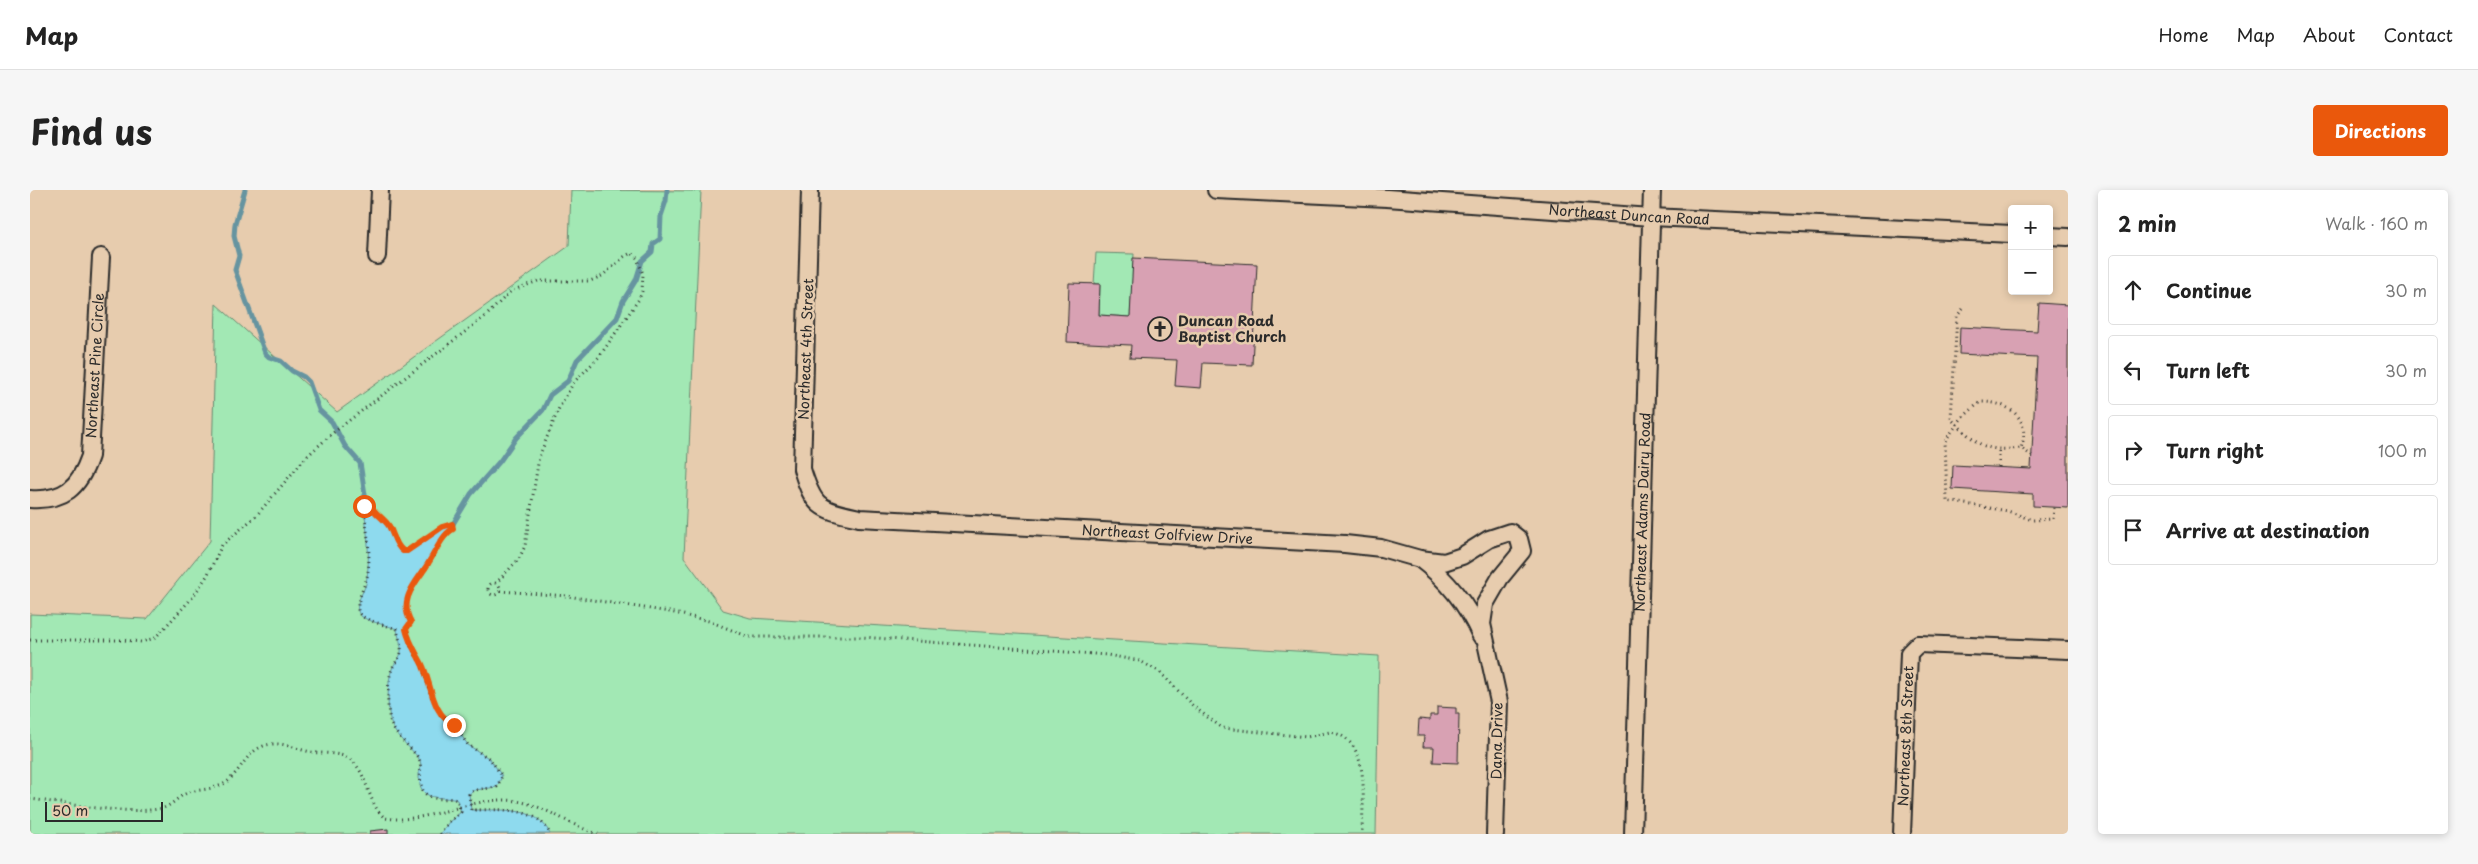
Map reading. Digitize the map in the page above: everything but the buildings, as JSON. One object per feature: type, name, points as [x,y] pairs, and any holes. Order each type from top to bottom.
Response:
[{"type":"street","points":[[376,256],[380,190]]},
{"type":"street","name":"Northeast 4th Street","points":[[810,190],[802,469],[809,494],[818,505]]},
{"type":"street","name":"Northeast Duncan Road","points":[[1216,190],[1387,194],[1651,217],[2008,234]]},
{"type":"street","name":"Northeast Adams Dairy Road","points":[[1633,834],[1652,190]]},
{"type":"street","points":[[2053,236],[2068,237]]},
{"type":"street","name":"Northeast Pine Circle","points":[[30,499],[44,500],[61,496],[75,486],[84,473],[90,456],[102,257]]},
{"type":"street","name":"Northeast Golfview Drive","points":[[818,505],[830,512],[860,518],[1346,544],[1381,548],[1420,559],[1444,562],[1462,556],[1489,539],[1510,532]]},
{"type":"street","name":"Dana Drive","points":[[1495,834],[1499,702],[1486,650],[1482,624],[1485,604],[1500,578],[1522,551],[1519,539],[1510,532]]},
{"type":"street","name":"Dana Drive","points":[[1420,559],[1454,590],[1469,610],[1486,650]]},
{"type":"street","name":"Northeast 8th Street","points":[[1902,834],[1909,653],[1917,639],[2068,650]]},
{"type":"path","points":[[30,640],[124,640],[141,642],[155,638],[192,598],[207,576],[222,545],[256,516],[306,457],[341,426],[487,315],[511,291],[538,281],[590,281],[602,276],[628,254],[637,258],[643,274],[639,299],[599,357],[574,382],[560,408],[539,457],[525,546],[519,558],[496,583],[490,584],[488,592],[493,595],[500,592],[582,598],[670,612],[708,621],[749,637],[862,637],[1106,655],[1140,661],[1160,672],[1194,707],[1222,728],[1307,737],[1330,732],[1349,742],[1358,752],[1362,766],[1362,834]]},
{"type":"path","points":[[1963,309],[1957,316],[1951,419],[1972,441],[2000,451],[2021,448],[2032,456]]},
{"type":"path","points":[[2021,448],[2025,436],[2021,420],[2010,408],[1995,401],[1980,402],[1957,425],[1945,441],[1947,501],[2008,511],[2032,520],[2053,519],[2054,508]]},
{"type":"path","points":[[1999,467],[2000,451]]},
{"type":"path","points":[[440,834],[449,822],[461,812],[460,806],[455,799],[435,799],[424,790],[419,774],[421,767],[418,758],[403,742],[391,724],[388,709],[391,676],[401,649],[397,629],[366,620],[358,612],[358,604],[368,572],[368,541],[363,502],[369,500],[371,509],[389,526],[396,544],[403,551],[407,551],[442,527],[452,524],[453,529],[444,536],[442,544],[420,573],[410,592],[407,613],[411,622],[406,629],[411,646],[422,665],[441,715],[454,725],[468,745],[490,759],[502,776],[497,787],[472,792],[468,796],[471,810],[516,811],[537,818],[546,826],[550,834]]},
{"type":"path","points":[[496,583],[500,588],[500,592]]},
{"type":"path","points":[[30,799],[118,809],[163,808],[187,793],[207,790],[227,781],[250,754],[264,746],[273,744],[308,752],[337,754],[350,760],[362,774],[376,808],[385,818],[427,815],[469,804],[504,800],[534,805],[598,834]]},
{"type":"green space","points":[[571,190],[701,191],[684,557],[723,610],[750,618],[1379,656],[1376,834],[30,834],[30,614],[147,619],[210,541],[216,304],[337,412],[569,246]]},
{"type":"green space","points":[[1096,253],[1134,254],[1130,317],[1099,315],[1100,284],[1094,284]]},
{"type":"water","points":[[369,500],[375,511],[389,526],[396,543],[403,551],[407,551],[442,527],[453,524],[453,529],[442,539],[408,598],[407,614],[411,622],[407,629],[411,646],[422,665],[431,695],[441,715],[454,725],[468,745],[490,759],[502,776],[497,787],[475,790],[469,794],[471,810],[504,810],[526,813],[544,824],[550,834],[440,834],[449,822],[461,812],[457,800],[432,796],[422,790],[419,774],[420,761],[396,733],[391,723],[388,696],[389,681],[392,669],[401,652],[397,629],[364,618],[358,609],[359,600],[366,584],[368,564],[368,543],[363,502]]},
{"type":"waterway","points":[[245,190],[235,224],[234,236],[239,256],[235,270],[265,353],[269,357],[281,361],[309,382],[319,410],[332,422],[345,446],[360,463],[366,501]]},
{"type":"waterway","points":[[453,524],[471,494],[500,461],[516,438],[543,410],[550,395],[568,381],[577,360],[617,318],[623,301],[636,280],[642,261],[652,252],[653,244],[660,239],[661,216],[667,190]]},
{"type":"place","name":"Duncan Road Baptist Church","points":[[1160,329]]},
{"type":"route","points":[[364,506],[363,502],[369,500],[371,509],[381,516],[389,526],[396,544],[403,551],[407,551],[439,531],[442,527],[452,524],[453,529],[444,536],[442,544],[420,573],[410,592],[407,613],[411,622],[406,626],[406,629],[411,646],[421,662],[427,677],[436,706],[441,715],[450,724],[454,725]]}]
